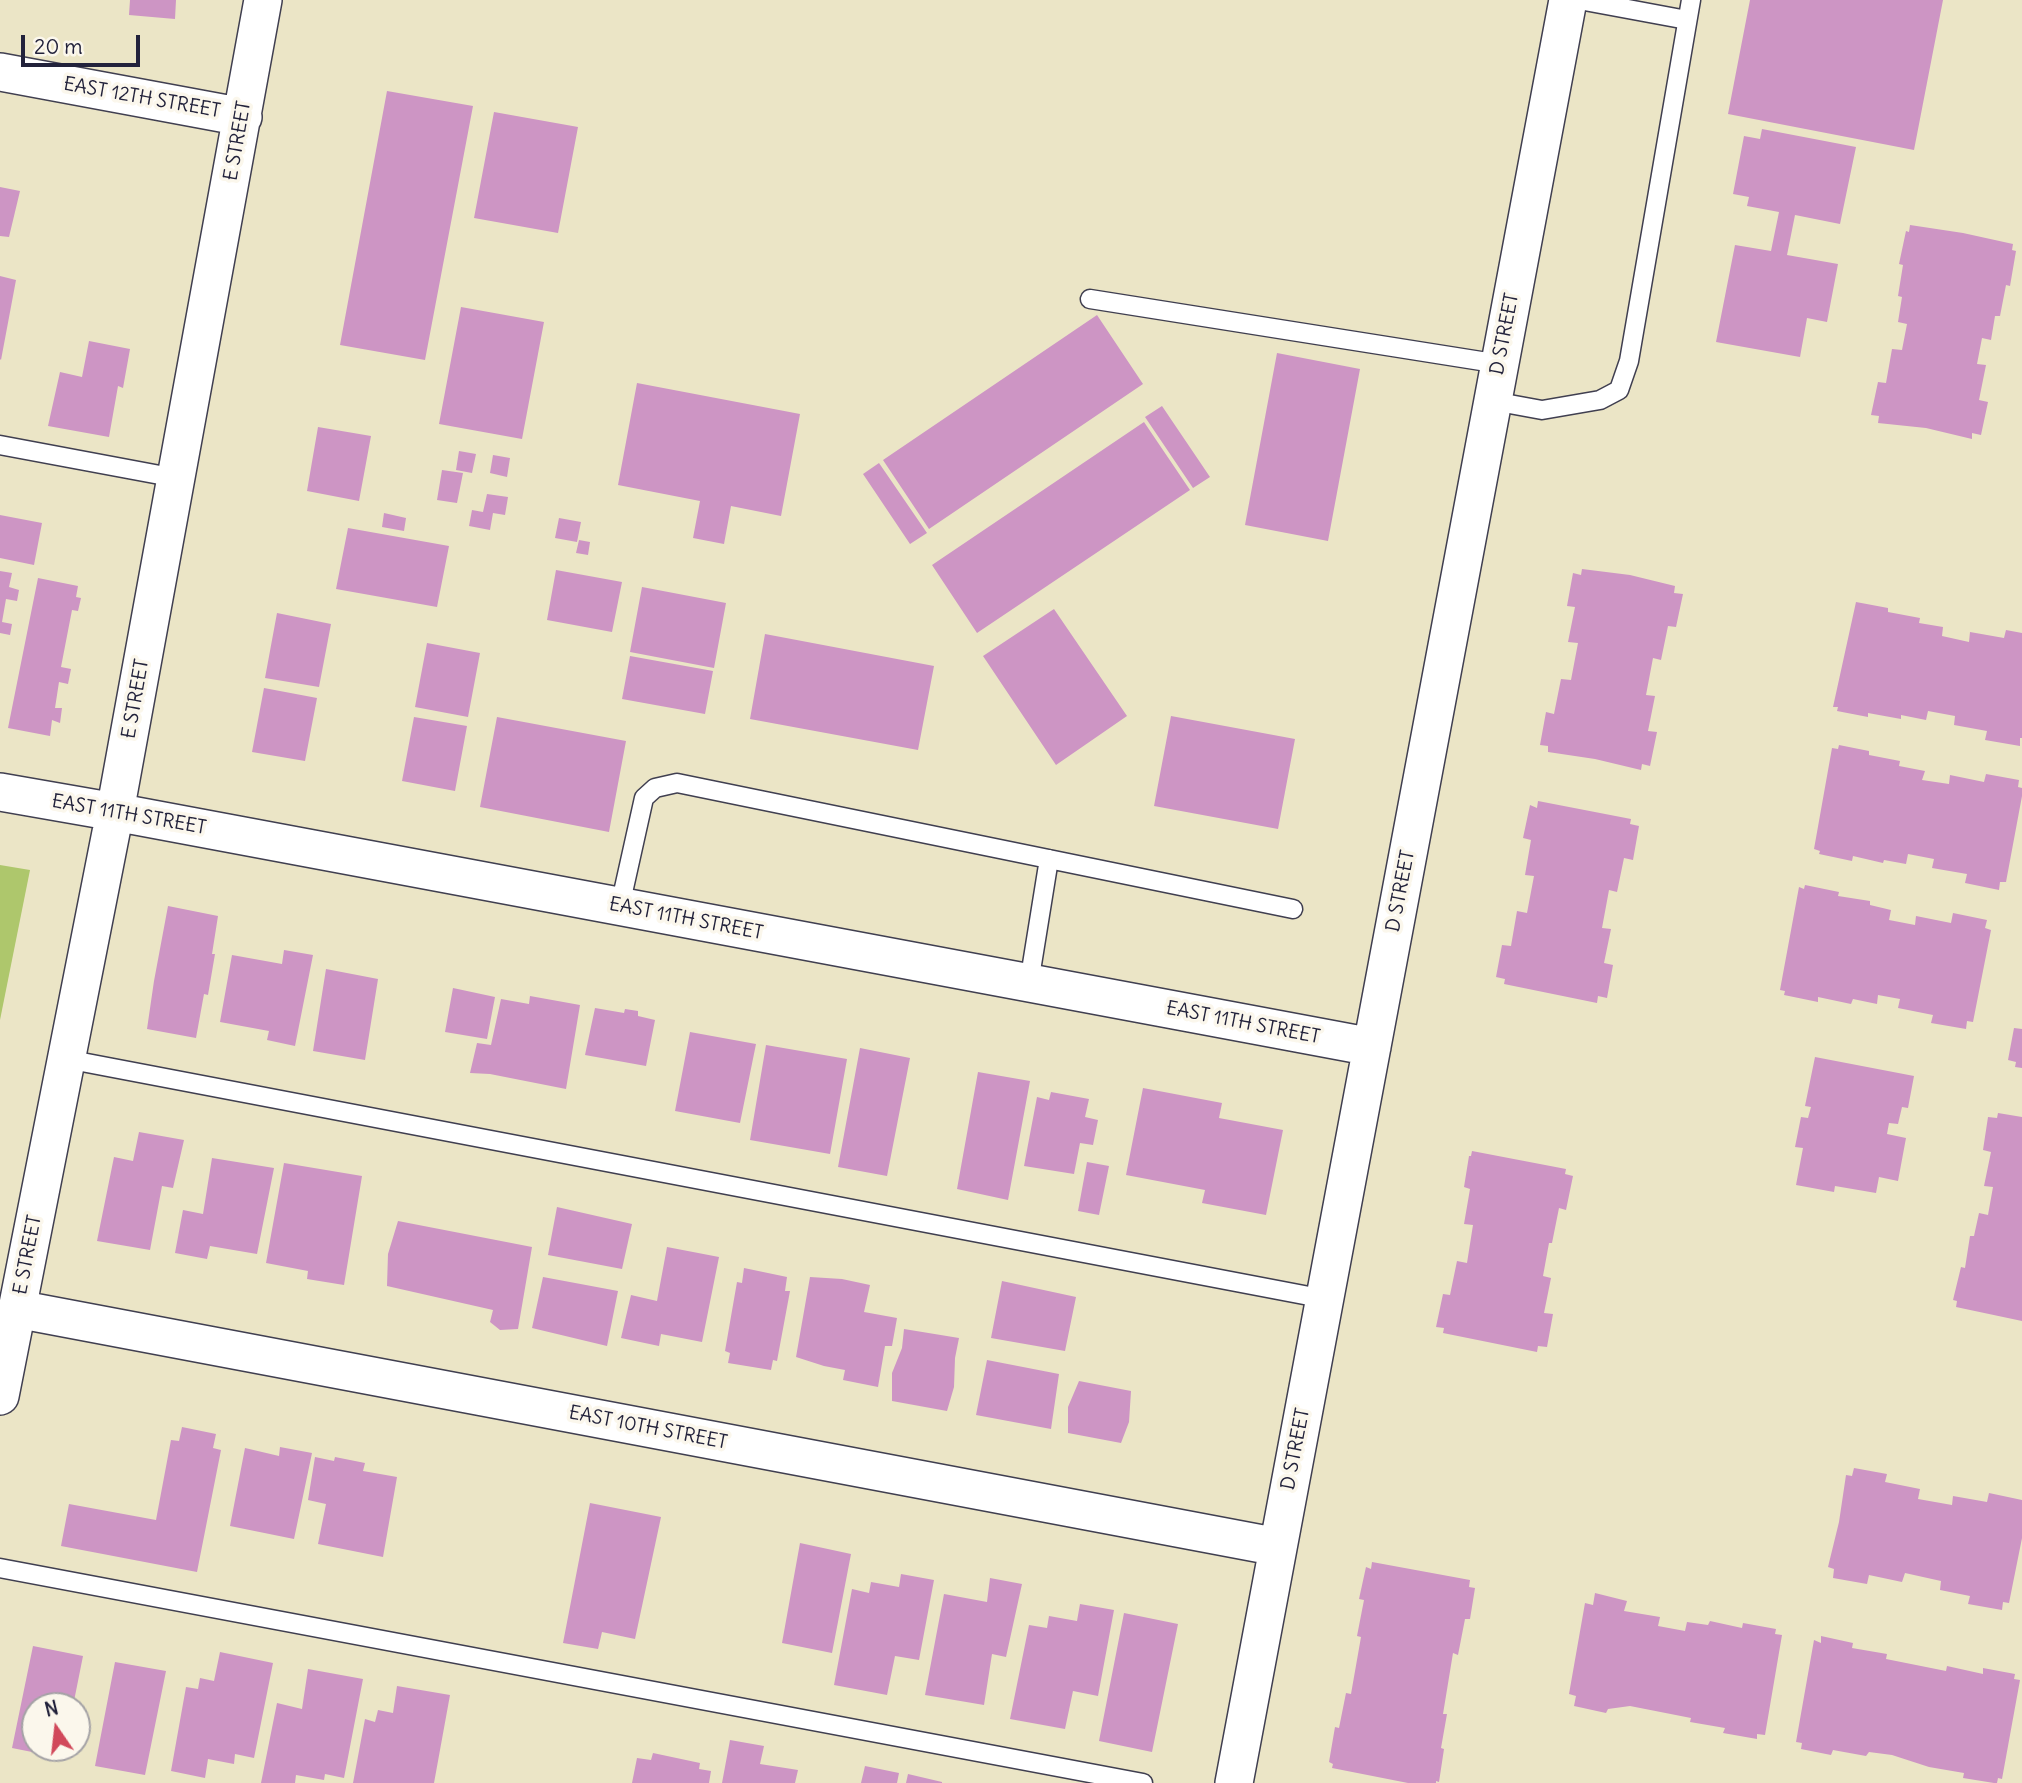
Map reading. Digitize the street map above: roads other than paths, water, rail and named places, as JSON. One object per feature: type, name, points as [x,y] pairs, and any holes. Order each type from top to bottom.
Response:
[{"type":"street","name":"E STREET","points":[[0,1396],[115,812],[263,0]]},
{"type":"street","name":"D STREET","points":[[1234,1783],[1568,0]]},
{"type":"street","name":"EAST 12TH STREET","points":[[0,72],[243,117]]},
{"type":"street","name":"EAST 11TH STREET","points":[[0,792],[1372,1047]]},
{"type":"street","name":"EAST 10TH STREET","points":[[17,1309],[1278,1547]]},
{"type":"lane","points":[[1579,0],[1687,20]]},
{"type":"lane","points":[[1493,401],[1542,410],[1601,400],[1619,390],[1629,361],[1691,0]]},
{"type":"lane","points":[[1090,299],[1500,364]]},
{"type":"lane","points":[[0,445],[176,478]]},
{"type":"lane","points":[[620,906],[644,798],[655,788],[677,783],[1293,909]]},
{"type":"lane","points":[[1029,983],[1049,859]]},
{"type":"lane","points":[[66,1059],[1325,1299]]},
{"type":"lane","points":[[0,1569],[1143,1783]]}]
